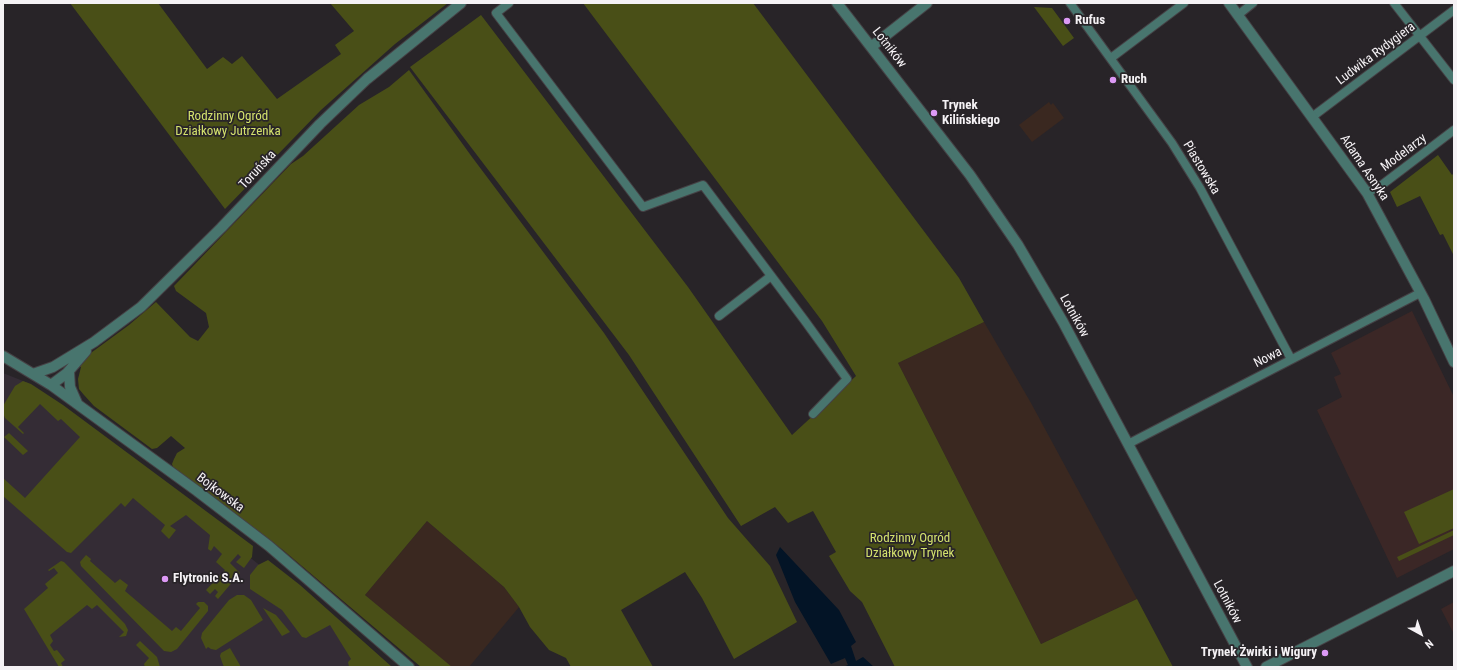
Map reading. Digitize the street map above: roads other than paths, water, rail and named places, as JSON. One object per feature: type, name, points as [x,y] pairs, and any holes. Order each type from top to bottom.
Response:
[{"type":"street","name":"Toruńska","points":[[33,374],[61,363],[94,342],[141,308],[320,124],[368,79],[461,3]]},
{"type":"street","points":[[509,3],[496,13],[643,207],[704,185],[772,276],[847,379],[813,414]]},
{"type":"street","name":"Lotników","points":[[837,3],[970,175],[1013,237],[1063,322],[1247,667]]},
{"type":"street","points":[[871,47],[927,3]]},
{"type":"street","name":"Piastowska","points":[[1070,3],[1172,143],[1200,188],[1291,359]]},
{"type":"street","points":[[1111,58],[1184,3]]},
{"type":"street","name":"Adama Asnyka","points":[[1229,3],[1367,193],[1420,292],[1454,362]]},
{"type":"street","points":[[1238,15],[1254,3]]},
{"type":"street","points":[[1394,3],[1454,80]]},
{"type":"street","name":"Ludwika Rydygiera","points":[[1312,117],[1454,10]]},
{"type":"street","name":"Modelarzy","points":[[1367,193],[1383,184],[1454,130]]},
{"type":"street","points":[[719,316],[772,276]]},
{"type":"street","name":"Nowa","points":[[1128,444],[1420,292]]},
{"type":"street","name":"Toruńska","points":[[51,385],[69,371],[94,342]]},
{"type":"street","name":"Bojkowska","points":[[3,356],[51,385],[197,491],[268,546],[409,667]]},
{"type":"street","name":"Toruńska","points":[[51,385],[53,374],[61,363]]},
{"type":"street","points":[[69,371],[70,387],[78,405]]},
{"type":"street","points":[[1266,667],[1454,571]]},
{"type":"water","points":[[780,547],[839,610],[856,642],[851,646],[856,661],[863,657],[874,667],[843,667],[848,665],[845,658],[831,664],[795,602],[776,555]]},
{"type":"place","name":"Rufus","points":[[1067,21]]},
{"type":"place","name":"Ruch","points":[[1113,80]]},
{"type":"place","name":"Trynek Kilińskiego","points":[[934,113]]},
{"type":"place","name":"Flytronic S.A.","points":[[165,579]]},
{"type":"place","name":"Trynek Żwirki i Wigury","points":[[1325,653]]},
{"type":"park label","name":"Rodzinny Ogród Działkowy Jutrzenka","points":[[228,124]]},
{"type":"park label","name":"Rodzinny Ogród Działkowy Trynek","points":[[910,546]]}]
